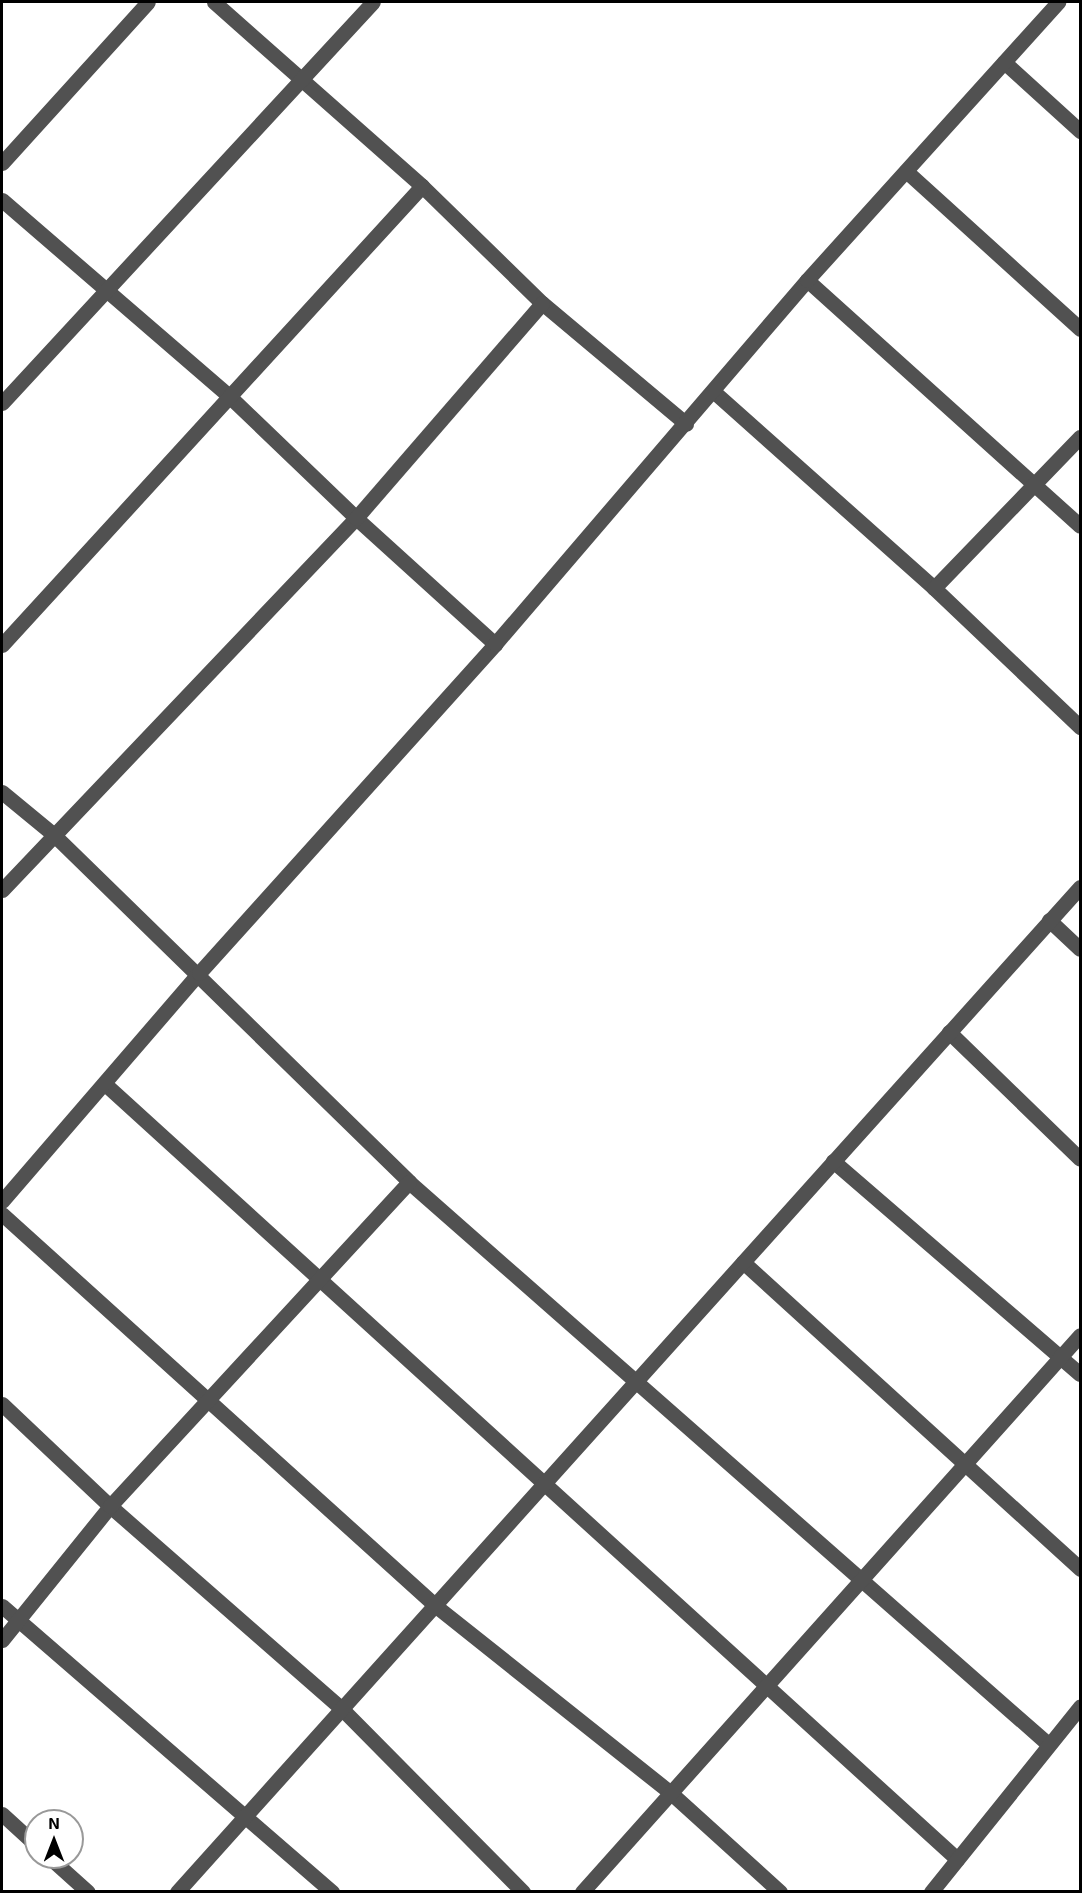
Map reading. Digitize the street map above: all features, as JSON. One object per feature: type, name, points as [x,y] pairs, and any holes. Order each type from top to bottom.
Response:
[{"type":"street","points":[[2,163],[148,2]]},
{"type":"street","points":[[214,2],[422,186],[542,303],[686,424]]},
{"type":"street","points":[[2,403],[373,2]]},
{"type":"street","points":[[2,1201],[199,973],[495,644],[686,424],[807,280],[1058,2]]},
{"type":"street","points":[[1004,63],[1080,131]]},
{"type":"street","points":[[906,171],[1080,329]]},
{"type":"street","points":[[2,645],[422,186]]},
{"type":"street","points":[[2,200],[229,396],[356,518],[495,644]]},
{"type":"street","points":[[807,280],[1038,484],[1080,526]]},
{"type":"street","points":[[2,890],[356,518],[542,303]]},
{"type":"street","points":[[713,391],[934,588],[1080,727]]},
{"type":"street","points":[[934,588],[1038,484],[1080,437]]},
{"type":"street","points":[[2,792],[53,834],[199,973],[409,1182],[634,1383],[1048,1744]]},
{"type":"street","points":[[177,1892],[437,1607],[544,1483],[1080,886]]},
{"type":"street","points":[[1049,920],[1080,949]]},
{"type":"street","points":[[949,1032],[1080,1159]]},
{"type":"street","points":[[105,1084],[957,1859]]},
{"type":"street","points":[[833,1161],[1080,1374]]},
{"type":"street","points":[[2,1640],[110,1506],[207,1398],[321,1281],[409,1182]]},
{"type":"street","points":[[2,1214],[437,1607],[672,1794],[780,1892]]},
{"type":"street","points":[[743,1262],[1080,1569]]},
{"type":"street","points":[[582,1892],[1080,1335]]},
{"type":"street","points":[[2,1404],[110,1506],[343,1710],[523,1892]]},
{"type":"street","points":[[2,1606],[332,1892]]},
{"type":"street","points":[[931,1892],[1080,1707]]},
{"type":"street","points":[[2,1814],[24,1834]]},
{"type":"street","points":[[62,1869],[88,1892]]}]
